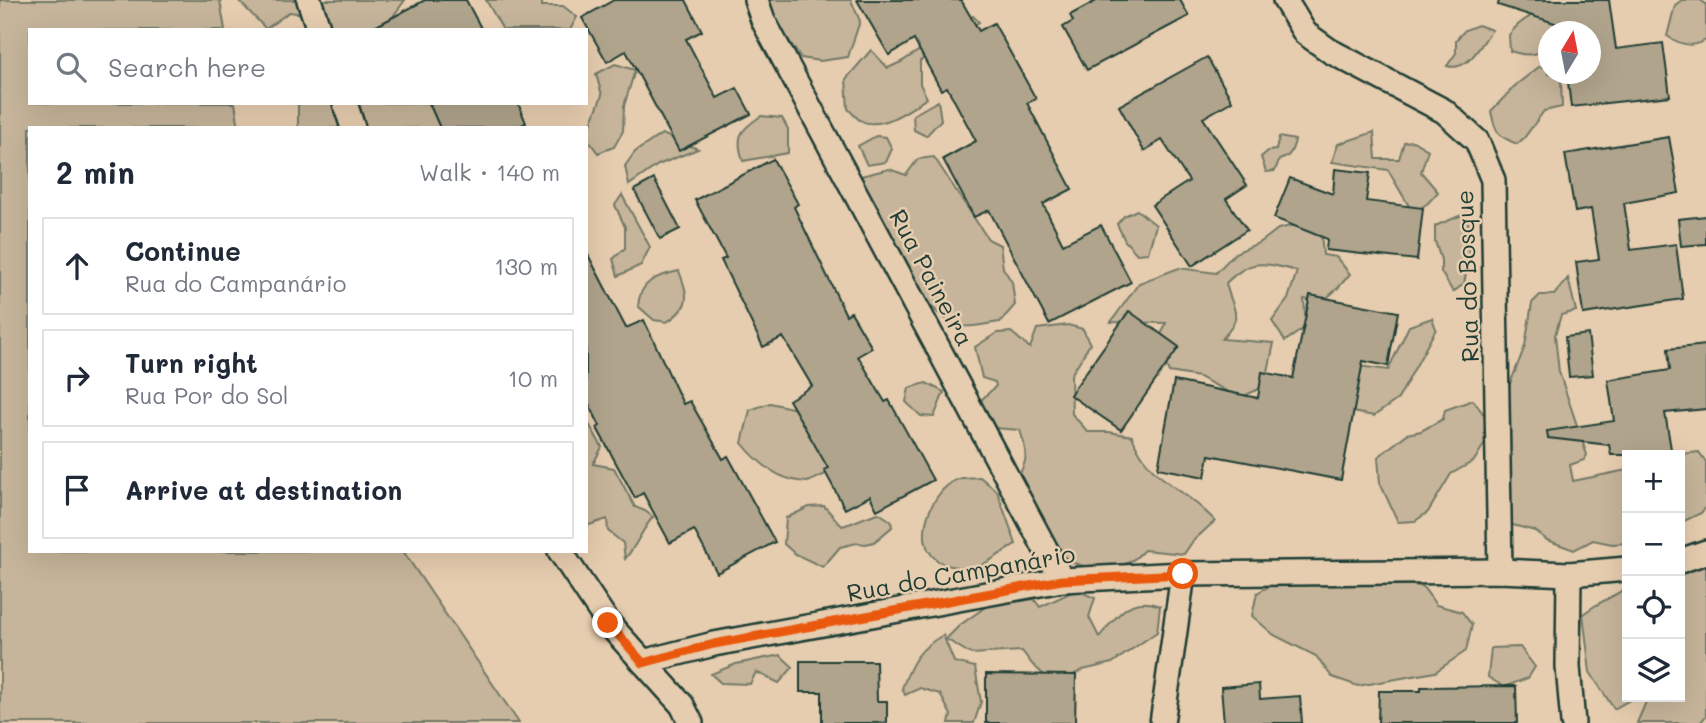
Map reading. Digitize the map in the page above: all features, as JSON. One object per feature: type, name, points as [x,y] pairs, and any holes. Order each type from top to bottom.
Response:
[{"type":"street","points":[[309,0],[318,28]]},
{"type":"street","name":"Rua Paineira","points":[[756,0],[763,20],[1062,580]]},
{"type":"street","name":"Rua do Bosque","points":[[1285,0],[1305,33],[1330,51],[1444,111],[1476,141],[1493,180],[1500,571]]},
{"type":"street","points":[[346,105],[352,126]]},
{"type":"street","points":[[1685,559],[1706,552]]},
{"type":"street","points":[[561,553],[608,623],[682,705],[691,723]]},
{"type":"street","name":"Rua do Campanário","points":[[643,663],[714,644],[1062,580],[1183,574],[1500,571],[1569,574],[1622,569]]},
{"type":"street","points":[[1162,723],[1183,574]]},
{"type":"street","points":[[1569,574],[1568,667],[1573,723]]},
{"type":"shaded area","points":[[0,0],[220,0],[225,28],[28,28],[28,105],[235,105],[239,126],[28,126],[28,553],[404,553],[519,723],[0,723]]},
{"type":"shaded area","points":[[238,0],[405,0],[384,28],[310,28],[305,14],[289,12],[265,28]]},
{"type":"shaded area","points":[[486,0],[542,0],[542,6],[563,6],[577,17],[571,28],[502,28]]},
{"type":"shaded area","points":[[769,0],[851,0],[860,21],[848,57],[820,61],[801,58],[772,16]]},
{"type":"shaded area","points":[[1682,0],[1700,0],[1706,4],[1706,40],[1686,44],[1667,36],[1675,5]]},
{"type":"shaded area","points":[[1564,2],[1561,21],[1538,21],[1538,52],[1521,54],[1510,51],[1509,35],[1514,28],[1534,14]]},
{"type":"shaded area","points":[[973,16],[979,22],[920,61],[920,84],[927,98],[895,118],[877,123],[860,120],[848,109],[846,79],[871,50],[888,68]]},
{"type":"shaded area","points":[[1478,25],[1492,30],[1478,50],[1462,65],[1447,66],[1456,53],[1456,40],[1465,30]]},
{"type":"shaded area","points":[[615,64],[635,70],[624,106],[623,131],[614,147],[598,153],[588,140],[588,132],[602,95],[596,74]]},
{"type":"shaded area","points":[[1538,68],[1538,84],[1561,84],[1562,107],[1544,111],[1517,144],[1498,132],[1491,111],[1517,84]]},
{"type":"shaded area","points":[[938,101],[941,120],[926,136],[914,130],[913,115]]},
{"type":"shaded area","points":[[298,105],[444,105],[443,126],[298,126]]},
{"type":"shaded area","points":[[761,116],[782,118],[788,129],[788,153],[743,161],[739,145],[741,134]]},
{"type":"shaded area","points":[[1374,132],[1376,159],[1399,159],[1404,142],[1413,141],[1428,150],[1421,172],[1438,192],[1413,213],[1388,170],[1332,162],[1338,144]]},
{"type":"shaded area","points":[[662,134],[698,149],[658,165],[629,185],[625,166],[635,152]]},
{"type":"shaded area","points":[[876,136],[886,137],[892,149],[886,162],[867,165],[858,146]]},
{"type":"shaded area","points":[[1279,137],[1295,140],[1293,148],[1288,156],[1279,160],[1275,171],[1266,172],[1261,157],[1268,151],[1276,150]]},
{"type":"shaded area","points":[[934,157],[988,239],[1000,245],[1003,268],[1012,282],[1015,305],[1000,322],[962,326],[945,319],[929,304],[914,285],[887,238],[861,176],[889,169],[906,175],[918,159]]},
{"type":"shaded area","points":[[622,195],[650,247],[641,265],[618,276],[613,259],[625,248],[625,227],[615,205]]},
{"type":"shaded area","points":[[1137,210],[1156,225],[1148,253],[1137,254],[1125,241],[1117,224],[1124,216]]},
{"type":"shaded area","points":[[1467,213],[1469,240],[1466,275],[1464,284],[1453,292],[1441,272],[1435,226]]},
{"type":"shaded area","points":[[1307,222],[1321,232],[1323,255],[1336,257],[1350,274],[1321,303],[1304,299],[1306,327],[1285,341],[1272,321],[1288,299],[1297,271],[1259,264],[1243,269],[1226,283],[1235,318],[1222,339],[1274,343],[1265,386],[1240,398],[1199,377],[1169,372],[1157,344],[1166,323],[1111,322],[1139,283],[1179,268],[1216,273],[1235,253],[1261,242],[1278,229]]},
{"type":"shaded area","points":[[679,271],[686,294],[684,306],[667,322],[654,320],[638,306],[642,291],[656,278]]},
{"type":"shaded area","points":[[1568,278],[1576,311],[1561,315],[1555,335],[1559,372],[1587,455],[1584,460],[1570,465],[1573,481],[1622,471],[1622,543],[1593,540],[1574,550],[1547,540],[1535,531],[1505,523],[1508,389],[1525,346],[1532,303],[1540,295],[1554,295]]},
{"type":"shaded area","points":[[1432,318],[1436,329],[1398,399],[1374,416],[1330,408],[1313,360],[1388,370],[1409,326]]},
{"type":"shaded area","points":[[1068,325],[1083,329],[1090,344],[1071,375],[1072,414],[1088,432],[1132,436],[1148,464],[1215,521],[1193,541],[1184,554],[1144,550],[1126,564],[1107,569],[1087,567],[1066,560],[1019,485],[1025,457],[1020,430],[994,428],[984,416],[978,403],[996,386],[995,382],[982,378],[975,347],[997,333],[1011,332],[1030,348],[1037,329]]},
{"type":"shaded area","points":[[926,383],[944,392],[934,417],[921,416],[906,402],[909,388]]},
{"type":"shaded area","points":[[1473,400],[1485,416],[1486,441],[1474,461],[1451,474],[1428,512],[1415,521],[1398,522],[1380,483],[1378,457],[1407,434],[1421,431],[1443,419],[1445,410]]},
{"type":"shaded area","points":[[770,403],[814,413],[839,468],[808,482],[798,481],[779,475],[755,458],[742,443],[750,410]]},
{"type":"shaded area","points":[[588,424],[602,447],[593,464],[614,468],[635,507],[653,517],[625,559],[623,543],[608,531],[607,519],[588,525]]},
{"type":"shaded area","points":[[1699,452],[1706,462],[1706,507],[1701,513],[1685,521],[1685,513],[1685,454]]},
{"type":"shaded area","points":[[980,477],[997,491],[1016,544],[978,567],[951,566],[937,560],[928,550],[925,537],[930,509],[947,486],[960,478]]},
{"type":"shaded area","points":[[824,506],[842,526],[879,513],[891,521],[892,527],[874,542],[840,547],[823,567],[795,554],[784,544],[786,518],[809,507]]},
{"type":"shaded area","points":[[1706,565],[1706,716],[1700,723],[1637,723],[1646,702],[1685,702],[1685,569]]},
{"type":"shaded area","points":[[1282,579],[1390,580],[1423,587],[1436,605],[1462,612],[1472,625],[1466,651],[1435,672],[1358,686],[1332,677],[1316,656],[1274,635],[1252,616],[1257,593]]},
{"type":"shaded area","points":[[1076,590],[1095,598],[1089,617],[1099,637],[1125,609],[1140,603],[1160,606],[1157,632],[1112,663],[1083,670],[1054,684],[1022,651],[971,654],[946,639],[960,625],[987,606],[1034,599],[1040,607]]},
{"type":"shaded area","points":[[1622,591],[1622,702],[1626,702],[1614,709],[1590,672],[1583,614]]},
{"type":"shaded area","points":[[943,635],[954,662],[975,667],[981,702],[974,723],[949,723],[951,715],[940,694],[920,688],[905,695],[902,688],[917,657]]},
{"type":"shaded area","points":[[1520,647],[1535,667],[1528,678],[1504,687],[1488,677],[1491,648]]},
{"type":"shaded area","points":[[780,655],[793,667],[779,683],[756,672],[750,684],[721,683],[711,674],[736,664]]},
{"type":"building","points":[[425,0],[466,0],[481,28],[373,28]]},
{"type":"building","points":[[614,0],[686,0],[702,31],[686,39],[717,98],[737,88],[751,114],[679,151],[626,51],[607,62],[582,18]]},
{"type":"building","points":[[857,0],[961,0],[979,31],[994,23],[1036,99],[1027,103],[1072,189],[1043,204],[1063,244],[1101,225],[1131,282],[1049,324],[989,210],[974,217],[943,159],[976,141],[947,87],[941,90],[914,40],[889,55]]},
{"type":"building","points":[[1098,0],[1180,0],[1189,16],[1087,70],[1063,27],[1073,21],[1070,15]]},
{"type":"building","points":[[1499,0],[1609,0],[1616,49],[1663,43],[1670,96],[1571,107],[1568,84],[1601,84],[1601,21],[1548,21],[1498,5]]},
{"type":"building","points":[[1207,57],[1232,101],[1203,118],[1247,185],[1226,199],[1247,230],[1192,266],[1152,205],[1189,181],[1162,140],[1144,151],[1119,106]]},
{"type":"building","points":[[430,105],[519,105],[526,123],[519,126],[439,126]]},
{"type":"building","points":[[1669,137],[1679,193],[1624,203],[1631,250],[1676,244],[1683,299],[1583,314],[1576,262],[1599,259],[1591,209],[1575,212],[1565,154]]},
{"type":"building","points":[[773,159],[798,204],[794,207],[846,315],[851,312],[872,348],[858,356],[885,402],[889,400],[933,480],[877,510],[870,496],[845,509],[824,470],[828,468],[789,400],[812,386],[783,337],[763,347],[721,260],[726,258],[695,200]]},
{"type":"building","points":[[1335,169],[1370,173],[1366,201],[1423,208],[1417,260],[1326,250],[1327,239],[1274,218],[1290,178],[1333,194]]},
{"type":"building","points":[[654,179],[680,229],[660,239],[634,190]]},
{"type":"building","points":[[1706,216],[1706,244],[1681,246],[1678,219]]},
{"type":"building","points":[[588,255],[626,328],[644,320],[683,404],[690,401],[723,459],[728,456],[775,542],[717,573],[694,530],[670,543],[643,493],[635,498],[597,428],[600,426],[588,402]]},
{"type":"building","points":[[1310,295],[1398,312],[1388,366],[1363,361],[1341,480],[1209,455],[1205,477],[1158,468],[1174,381],[1258,398],[1262,372],[1293,378]]},
{"type":"building","points":[[1129,311],[1179,347],[1121,430],[1070,395]]},
{"type":"building","points":[[1588,334],[1593,375],[1569,377],[1565,337]]},
{"type":"building","points":[[1706,345],[1706,409],[1665,413],[1671,450],[1622,450],[1622,455],[1611,455],[1609,445],[1548,438],[1547,431],[1614,421],[1608,380],[1670,370],[1668,349]]},
{"type":"building","points":[[800,661],[876,661],[877,701],[887,701],[887,723],[822,723],[822,692],[800,692]]},
{"type":"building","points":[[986,674],[1076,675],[1075,723],[986,723]]},
{"type":"building","points":[[1259,684],[1260,699],[1300,696],[1302,723],[1224,723],[1221,687]]},
{"type":"building","points":[[1516,686],[1517,723],[1378,723],[1379,691],[1421,691],[1421,687]]},
{"type":"route","points":[[608,623],[643,663],[714,644],[1062,580],[1183,574]]}]
